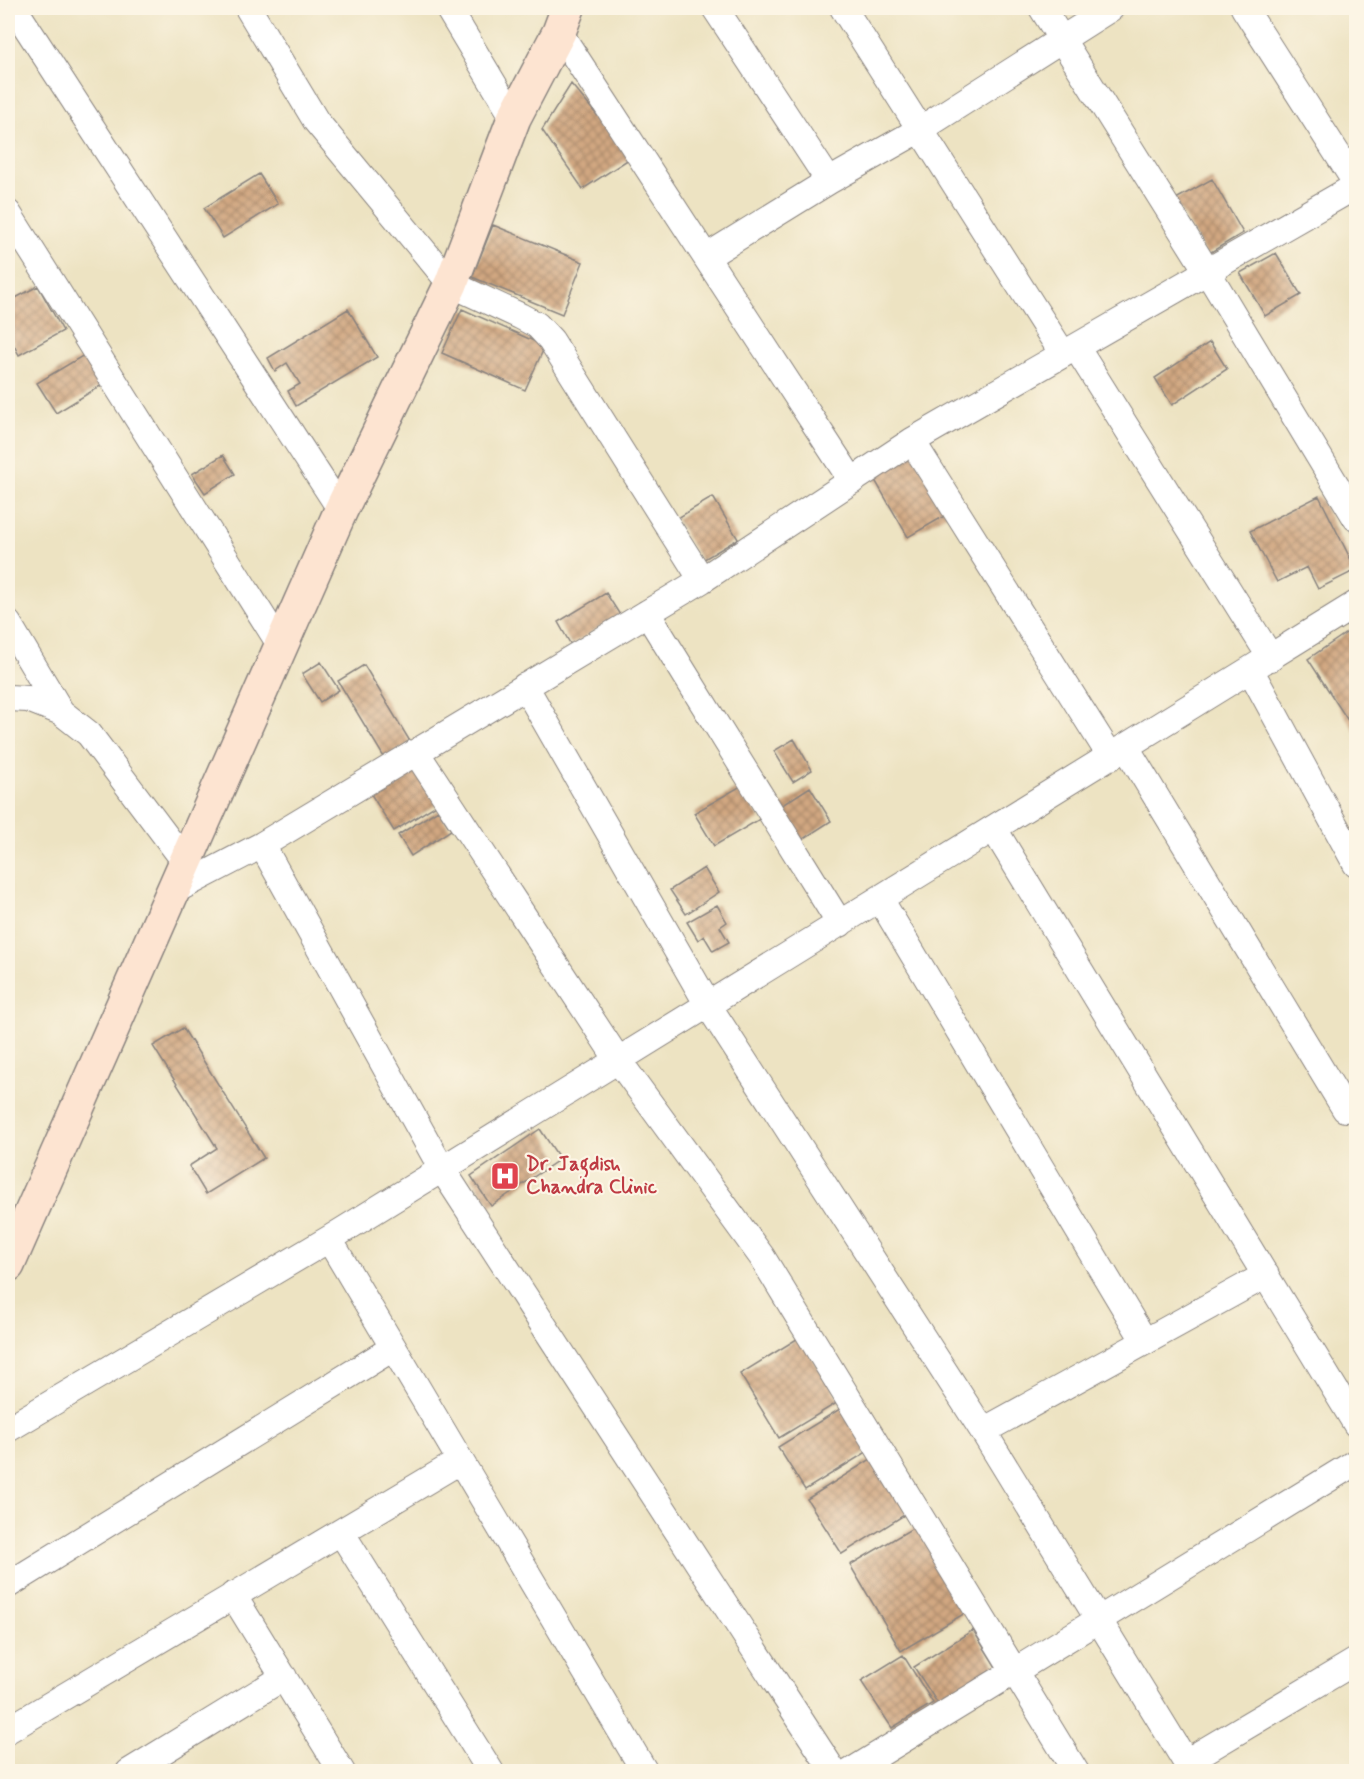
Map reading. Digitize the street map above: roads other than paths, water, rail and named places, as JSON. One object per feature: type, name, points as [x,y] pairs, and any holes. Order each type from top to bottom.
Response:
[{"type":"street","points":[[14,8],[341,510]]},
{"type":"street","points":[[248,8],[316,122],[450,284],[520,316],[537,326],[551,340],[702,580]]},
{"type":"street","points":[[448,8],[514,118]]},
{"type":"street","points":[[715,8],[830,181]]},
{"type":"street","points":[[843,8],[921,129],[1070,350],[1261,664],[1356,864]]},
{"type":"street","points":[[1042,8],[1207,272],[1356,518]]},
{"type":"street","points":[[706,257],[830,181],[921,129],[1111,8]]},
{"type":"street","points":[[170,893],[262,845],[702,580],[912,441],[1356,185],[1244,8]]},
{"type":"street","points":[[8,1265],[170,893],[186,863],[341,510],[450,284],[514,118],[564,20]]},
{"type":"street","points":[[564,20],[706,257],[852,481]]},
{"type":"street","points":[[8,213],[281,646]]},
{"type":"street","points":[[912,441],[1118,752],[1345,1109]]},
{"type":"street","points":[[8,1429],[328,1239],[1356,604]]},
{"type":"street","points":[[646,613],[840,924]]},
{"type":"street","points":[[8,623],[61,712]]},
{"type":"street","points":[[525,686],[708,1005],[983,1431],[1189,1767],[1356,1661]]},
{"type":"street","points":[[8,698],[28,699],[61,712],[89,734],[186,863]]},
{"type":"street","points":[[416,752],[618,1060],[762,1257],[1076,1772]]},
{"type":"street","points":[[994,829],[1356,1424]]},
{"type":"street","points":[[262,845],[442,1169],[834,1772]]},
{"type":"street","points":[[880,899],[1145,1342]]},
{"type":"street","points":[[328,1239],[645,1772]]},
{"type":"street","points":[[983,1431],[1266,1275]]},
{"type":"street","points":[[8,1585],[393,1348]]},
{"type":"street","points":[[8,1730],[460,1461]]},
{"type":"street","points":[[850,1772],[1356,1462]]},
{"type":"street","points":[[341,1532],[491,1772]]},
{"type":"street","points":[[233,1595],[342,1772]]},
{"type":"street","points":[[129,1772],[284,1677]]},
{"type":"place","name":"Dr. Jagdish Chandra Clinic","points":[[505,1176]]}]
